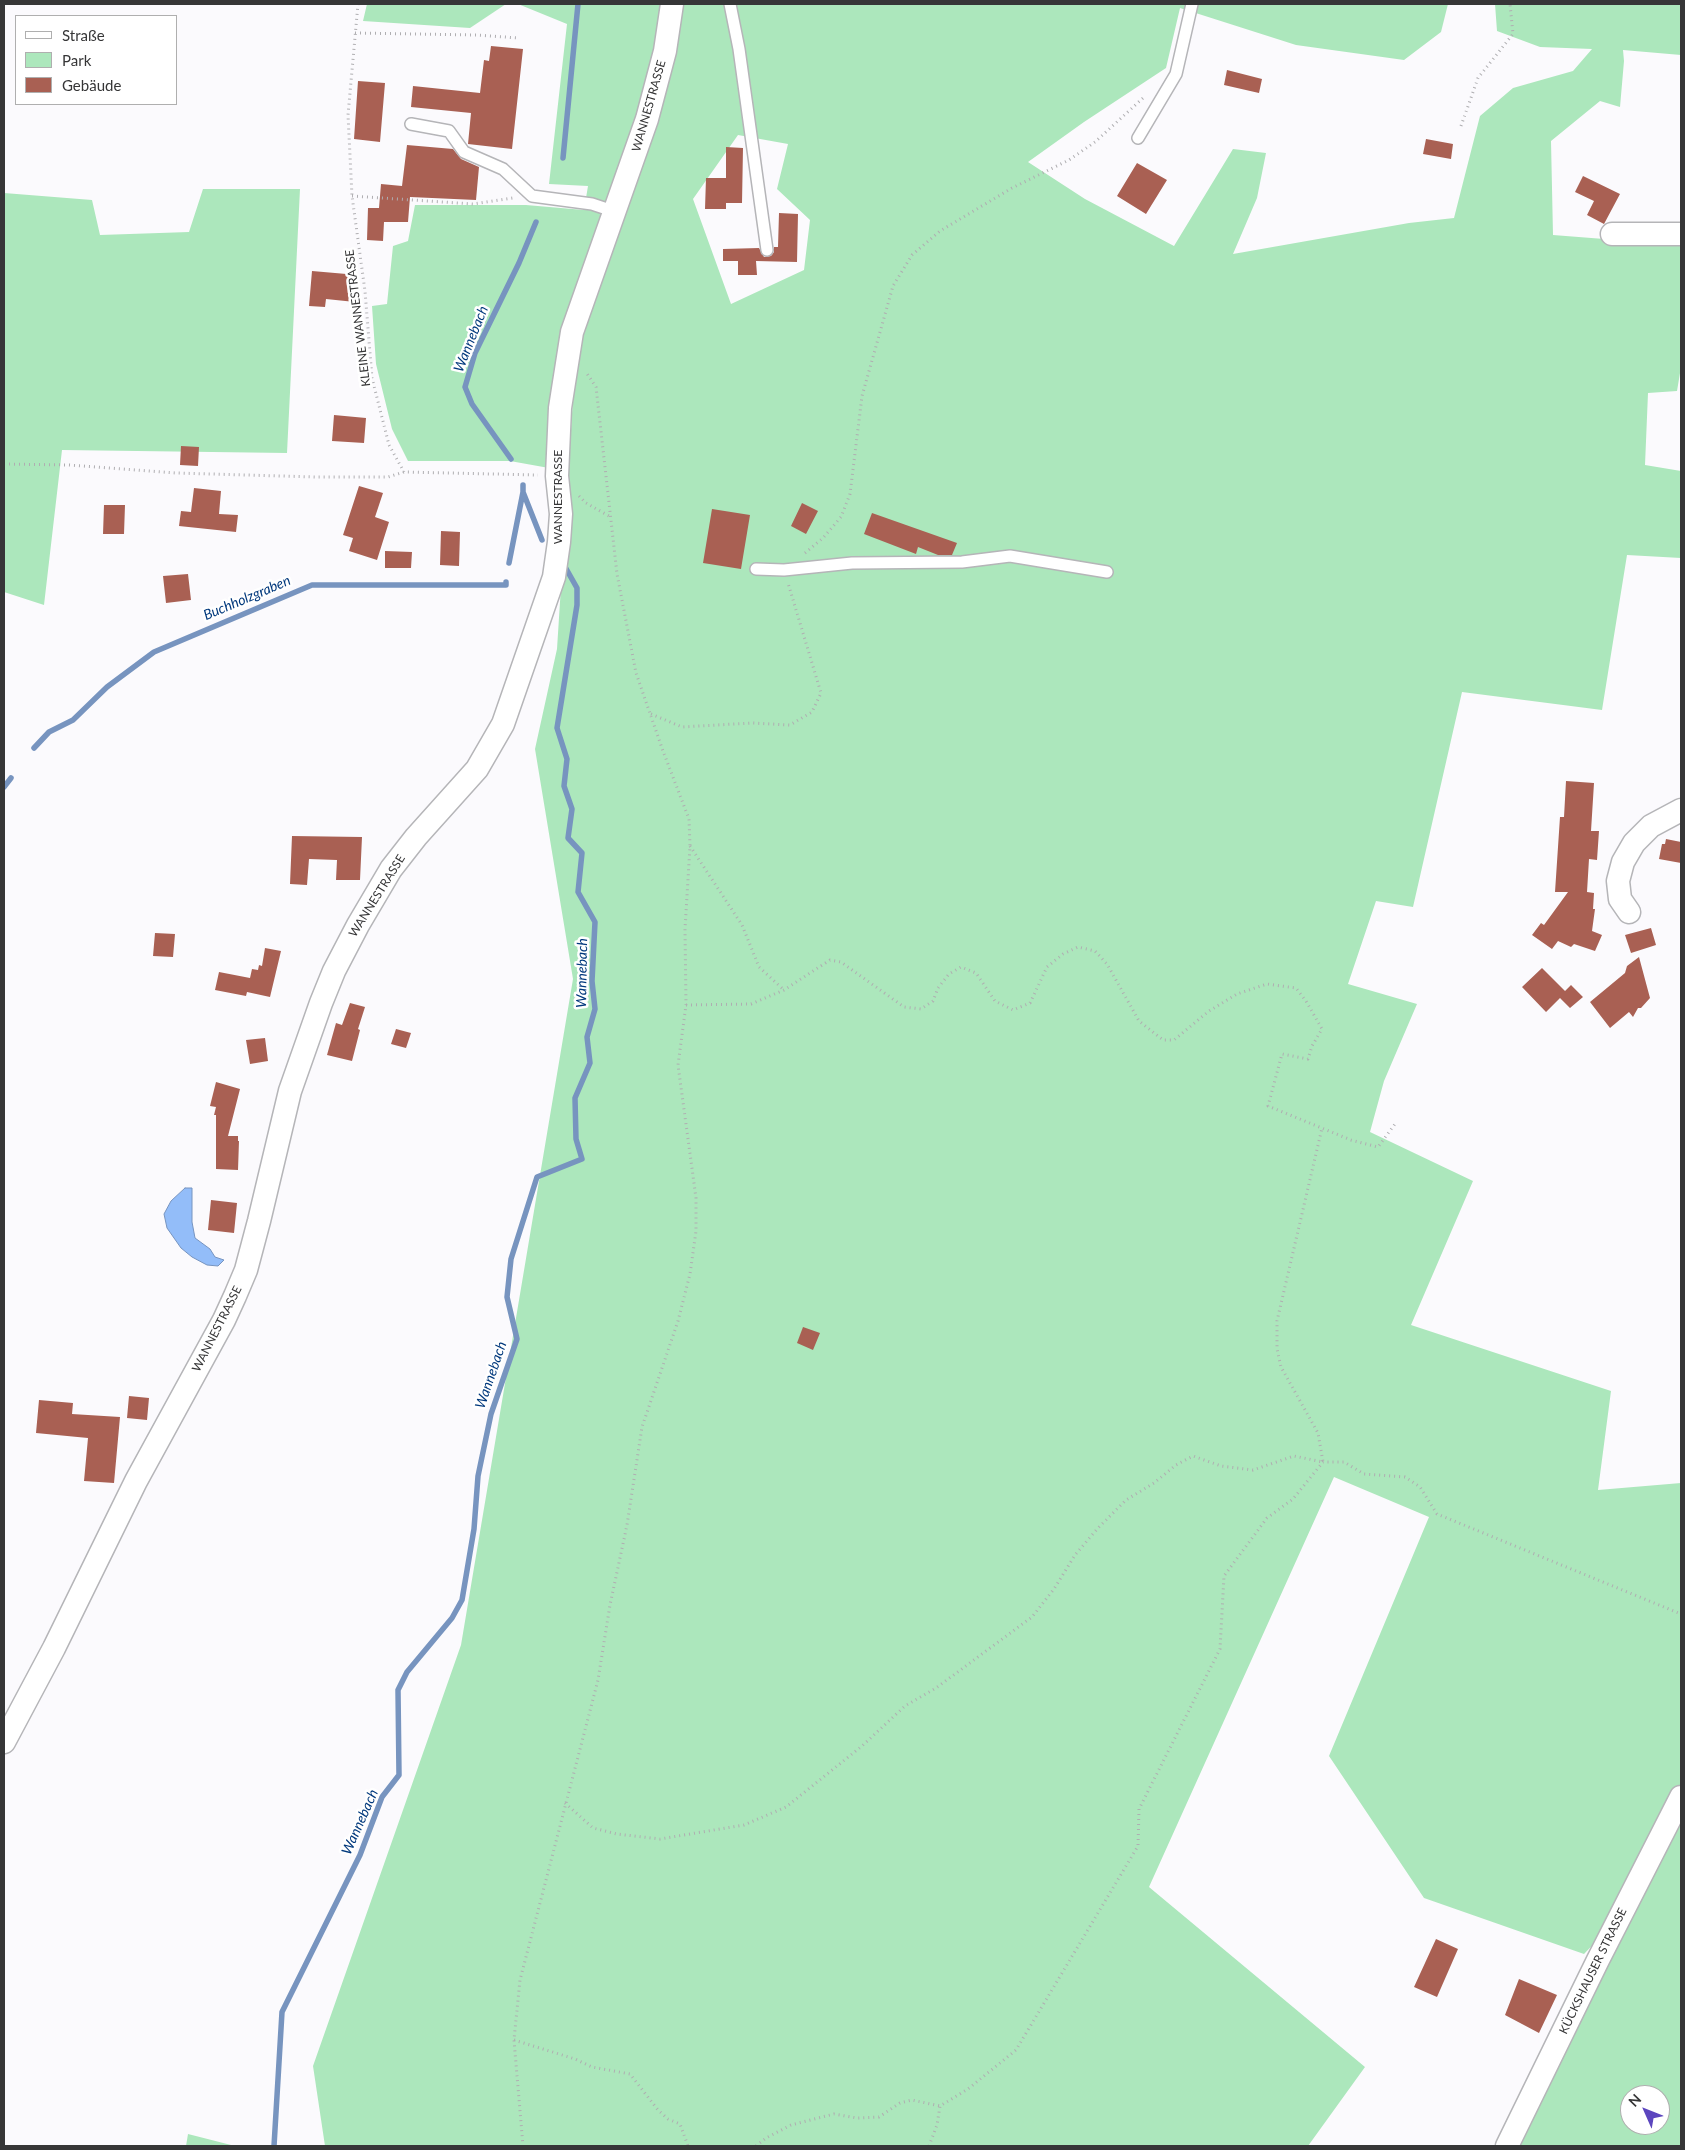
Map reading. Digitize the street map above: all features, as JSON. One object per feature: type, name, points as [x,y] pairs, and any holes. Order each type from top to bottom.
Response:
[{"type":"street","name":"WANNESTRASSE","points":[[4,1742],[54,1648],[136,1481],[224,1320],[235,1296],[246,1270],[290,1092],[321,1002],[334,971],[391,869],[416,837],[477,769],[503,724],[554,578],[561,514],[557,476],[560,408],[572,332],[616,212],[647,119],[665,51],[672,4]]},
{"type":"street","points":[[1612,234],[1681,234]]},
{"type":"street","points":[[1629,912],[1620,899],[1618,881],[1623,862],[1634,843],[1651,826],[1681,810]]},
{"type":"street","name":"KÜCKSHAUSER STRASSE","points":[[1507,2146],[1598,1960],[1681,1797]]},
{"type":"lane","points":[[730,4],[739,49],[767,250]]},
{"type":"lane","points":[[1138,138],[1176,74],[1192,4]]},
{"type":"lane","points":[[411,124],[449,131],[464,152],[502,169],[532,196],[592,204],[616,212]]},
{"type":"lane","points":[[756,569],[784,570],[852,563],[962,562],[1010,556],[1107,572]]},
{"type":"path","name":"KLEINE WANNESTRASSE","points":[[358,4],[348,115],[352,196],[365,291],[372,378],[389,445],[404,472]]},
{"type":"path","points":[[1461,126],[1478,78],[1513,34],[1510,4]]},
{"type":"path","points":[[355,33],[476,35],[518,38]]},
{"type":"path","points":[[651,714],[682,727],[752,723],[790,725],[812,712],[822,693],[784,570],[824,538],[841,517],[850,494],[862,396],[892,286],[912,255],[940,231],[1012,188],[1070,160],[1095,142],[1150,92]]},
{"type":"path","points":[[352,196],[473,204],[532,196]]},
{"type":"path","points":[[523,2146],[514,2040],[520,1980],[598,1680],[610,1605],[627,1525],[642,1427],[678,1321],[690,1274],[696,1231],[696,1198],[678,1065],[686,1005],[685,929],[690,846],[689,819],[636,673],[617,574],[596,387],[581,364],[567,357]]},
{"type":"path","points":[[4,464],[69,465],[176,473],[316,477],[388,477],[404,472],[557,476],[586,503],[610,517]]},
{"type":"path","points":[[690,846],[742,925],[758,968],[784,990]]},
{"type":"path","points":[[686,1005],[751,1004],[784,990],[830,960],[842,962],[904,1007],[921,1009],[932,1001],[938,988],[949,974],[961,967],[976,973],[995,1001],[1013,1010],[1030,1003],[1047,967],[1063,954],[1078,947],[1095,950],[1106,964],[1138,1021],[1163,1040],[1174,1040],[1209,1012],[1237,994],[1267,984],[1296,988],[1322,1029],[1312,1046],[1308,1059],[1282,1054],[1268,1106],[1351,1140],[1378,1147],[1395,1124]]},
{"type":"path","points":[[1322,1128],[1277,1322],[1277,1349],[1281,1368],[1318,1433],[1324,1462]]},
{"type":"path","points":[[565,1803],[593,1828],[617,1834],[660,1839],[744,1825],[786,1807],[862,1746],[905,1706],[936,1688],[1032,1618],[1054,1589],[1075,1555],[1098,1528],[1126,1500],[1154,1483],[1176,1464],[1193,1456],[1221,1466],[1253,1470],[1294,1456],[1324,1462],[1344,1462],[1364,1474],[1405,1477],[1420,1487],[1437,1514],[1681,1614]]},
{"type":"path","points":[[756,2146],[766,2138],[791,2125],[834,2114],[857,2118],[878,2117],[900,2103],[912,2100],[940,2106],[968,2089],[1016,2050],[1138,1846],[1139,1809],[1220,1649],[1224,1576],[1268,1518],[1293,1499],[1324,1462]]},
{"type":"path","points":[[514,2040],[575,2059],[592,2068],[630,2074],[663,2115],[680,2124],[688,2146]]},
{"type":"path","points":[[929,2146],[937,2124],[940,2106]]},
{"type":"green space","points":[[367,4],[506,4],[470,28],[363,21]]},
{"type":"green space","points":[[518,4],[1448,4],[1441,32],[1404,60],[1296,45],[1180,8],[1166,68],[1084,122],[1028,162],[1085,199],[1174,246],[1233,149],[1266,153],[1257,198],[1233,254],[1409,223],[1454,218],[1480,116],[1513,88],[1573,71],[1592,49],[1540,47],[1497,31],[1495,4],[1681,4],[1681,55],[1623,50],[1624,61],[1620,107],[1600,101],[1551,141],[1553,235],[1681,245],[1681,367],[1677,391],[1648,393],[1645,465],[1681,471],[1681,558],[1627,555],[1602,710],[1462,692],[1413,907],[1376,901],[1348,984],[1417,1004],[1384,1081],[1370,1132],[1473,1181],[1411,1325],[1611,1391],[1598,1490],[1681,1483],[1681,2146],[1514,2146],[1605,1932],[1584,1954],[1424,1898],[1329,1756],[1429,1517],[1334,1477],[1149,1887],[1365,2067],[1308,2146],[325,2146],[313,2066],[461,1645],[573,979],[535,749],[557,649],[576,351],[549,468],[510,461],[408,461],[392,429],[376,364],[372,306],[387,304],[393,246],[408,241],[415,205],[526,205],[584,210],[588,186],[549,184],[567,24]],"holes":[[[738,135],[788,144],[777,189],[810,220],[804,270],[731,304],[693,199]]]},
{"type":"green space","points":[[203,189],[300,189],[287,453],[62,450],[44,605],[4,592],[4,193],[92,200],[100,235],[189,232]]},
{"type":"green space","points":[[188,2134],[235,2146],[186,2146]]},
{"type":"water","points":[[185,1188],[192,1188],[192,1222],[195,1238],[210,1249],[215,1257],[224,1260],[218,1266],[207,1265],[192,1257],[181,1248],[167,1228],[164,1214],[171,1201]]},
{"type":"building","points":[[491,46],[523,49],[512,149],[468,144],[471,113],[411,107],[413,86],[480,93],[484,60],[489,61]]},
{"type":"building","points":[[1227,70],[1262,79],[1259,93],[1224,85]]},
{"type":"building","points":[[358,81],[385,83],[380,142],[354,139]]},
{"type":"building","points":[[1426,139],[1453,144],[1451,159],[1423,154]]},
{"type":"building","points":[[407,145],[453,149],[461,159],[479,167],[476,200],[410,197],[408,222],[384,222],[383,241],[367,240],[368,208],[379,208],[381,184],[402,186]]},
{"type":"building","points":[[726,147],[743,148],[742,203],[726,203],[726,209],[705,209],[706,178],[726,178]]},
{"type":"building","points":[[1137,163],[1167,180],[1146,214],[1117,196]]},
{"type":"building","points":[[1583,176],[1620,194],[1604,224],[1587,215],[1594,201],[1575,192]]},
{"type":"building","points":[[779,213],[798,214],[797,262],[756,261],[757,275],[738,275],[738,261],[723,261],[723,249],[759,248],[764,257],[771,256],[774,252],[774,247],[778,247]]},
{"type":"building","points":[[312,271],[358,275],[355,302],[326,299],[325,307],[309,306]]},
{"type":"building","points":[[334,415],[366,418],[364,443],[332,441]]},
{"type":"building","points":[[181,446],[199,447],[198,466],[180,465]]},
{"type":"building","points":[[359,486],[383,493],[375,517],[389,522],[377,560],[349,551],[353,538],[343,535]]},
{"type":"building","points":[[194,488],[221,491],[219,514],[238,515],[236,532],[179,526],[181,511],[191,512]]},
{"type":"building","points":[[802,503],[818,511],[806,534],[791,526]]},
{"type":"building","points":[[104,505],[125,505],[124,534],[103,534]]},
{"type":"building","points":[[712,509],[750,515],[741,569],[703,563]]},
{"type":"building","points":[[872,513],[957,543],[952,555],[938,555],[918,547],[916,554],[864,534]]},
{"type":"building","points":[[441,531],[460,532],[459,566],[440,565]]},
{"type":"building","points":[[385,551],[412,552],[411,568],[385,568]]},
{"type":"building","points":[[188,574],[191,600],[166,603],[163,576]]},
{"type":"building","points":[[1566,781],[1594,783],[1591,831],[1599,831],[1597,860],[1589,859],[1587,892],[1594,893],[1593,909],[1595,909],[1592,931],[1602,935],[1595,951],[1574,944],[1571,947],[1558,941],[1552,949],[1532,935],[1541,923],[1544,925],[1568,892],[1555,892],[1560,817],[1564,817]]},
{"type":"building","points":[[292,836],[362,837],[360,880],[336,880],[337,860],[309,859],[307,885],[290,884]]},
{"type":"building","points":[[1666,839],[1681,842],[1681,863],[1659,859],[1662,844],[1665,844]]},
{"type":"building","points":[[1651,928],[1656,945],[1631,953],[1625,935]]},
{"type":"building","points":[[155,933],[175,934],[173,957],[153,956]]},
{"type":"building","points":[[265,948],[281,951],[270,997],[247,992],[246,996],[215,990],[219,972],[250,978],[252,969],[258,970],[259,965],[262,966]]},
{"type":"building","points":[[1639,957],[1650,998],[1641,1008],[1638,1008],[1633,1017],[1629,1012],[1610,1028],[1590,1002],[1625,973],[1627,966]]},
{"type":"building","points":[[1542,968],[1565,991],[1571,985],[1583,997],[1570,1008],[1560,998],[1546,1012],[1522,987]]},
{"type":"building","points":[[350,1003],[365,1007],[358,1029],[360,1030],[352,1061],[327,1055],[336,1023],[342,1025]]},
{"type":"building","points":[[396,1029],[411,1033],[406,1048],[391,1044]]},
{"type":"building","points":[[265,1038],[268,1061],[250,1064],[246,1040]]},
{"type":"building","points":[[216,1082],[240,1089],[228,1136],[238,1136],[238,1170],[216,1169],[216,1115],[214,1115],[216,1107],[210,1106]]},
{"type":"building","points":[[211,1200],[237,1203],[234,1233],[208,1230]]},
{"type":"building","points":[[803,1327],[820,1333],[813,1350],[797,1343]]},
{"type":"building","points":[[129,1396],[149,1398],[147,1420],[127,1418]]},
{"type":"building","points":[[39,1400],[73,1403],[72,1414],[120,1417],[114,1483],[84,1481],[88,1438],[36,1433]]},
{"type":"building","points":[[1436,1939],[1458,1949],[1437,1997],[1414,1987]]},
{"type":"building","points":[[1519,1979],[1557,1995],[1539,2033],[1505,2015]]},
{"type":"waterway","name":"Wannebach","points":[[563,158],[578,4]]},
{"type":"waterway","name":"Wannebach","points":[[511,459],[472,404],[465,387],[475,353],[519,263],[536,222]]},
{"type":"waterway","name":"Wannebach","points":[[523,485],[523,492],[542,540]]},
{"type":"waterway","name":"Buchholzgraben","points":[[509,563],[523,492]]},
{"type":"waterway","name":"Wannebach","points":[[274,2146],[282,2012],[360,1855],[382,1797],[399,1775],[398,1690],[407,1672],[452,1618],[462,1600],[474,1529],[478,1476],[491,1414],[517,1339],[507,1297],[511,1259],[537,1177],[582,1159],[576,1139],[575,1098],[590,1063],[587,1037],[595,1009],[592,981],[595,922],[578,892],[582,853],[568,838],[572,809],[564,786],[567,759],[557,728],[577,605],[577,588],[564,565]]},
{"type":"waterway","name":"Buchholzgraben","points":[[34,748],[49,732],[73,720],[107,687],[154,652],[312,585],[506,585],[506,582]]},
{"type":"waterway","name":"Buchholzgraben","points":[[4,787],[11,778]]}]
